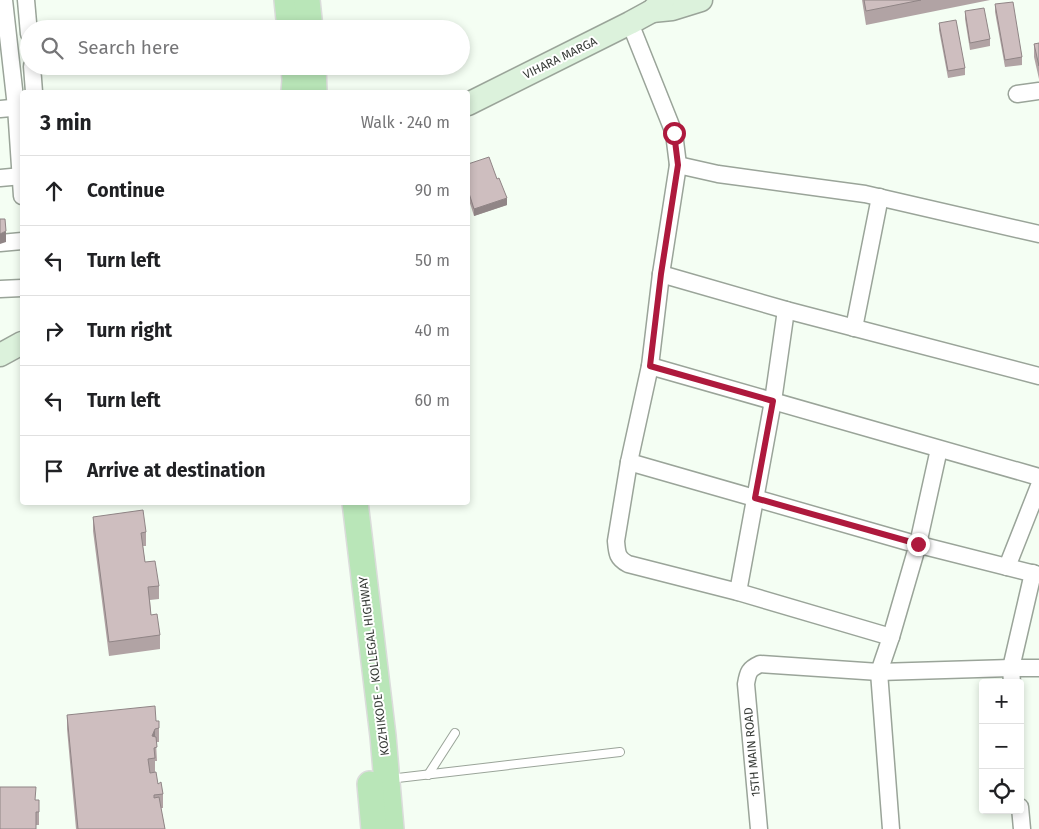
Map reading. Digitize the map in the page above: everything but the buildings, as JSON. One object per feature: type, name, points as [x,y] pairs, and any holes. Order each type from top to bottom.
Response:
[{"type":"main road","points":[[287,0],[289,20]]},
{"type":"main road","points":[[308,0],[309,20]]},
{"type":"main road","name":"VIHARA MARGA","points":[[470,103],[630,23],[657,5],[672,9],[701,0]]},
{"type":"main road","points":[[294,90],[295,75]]},
{"type":"main road","points":[[313,75],[314,90]]},
{"type":"main road","points":[[0,355],[20,343]]},
{"type":"main road","points":[[340,505],[366,737],[374,829]]},
{"type":"main road","name":"KOZHIKODE - KOLLEGAL HIGHWAY","points":[[355,505],[383,736],[392,829]]},
{"type":"street","points":[[4,0],[4,42],[20,168]]},
{"type":"street","points":[[26,0],[28,20]]},
{"type":"street","points":[[630,23],[674,133],[678,165],[661,274],[650,366],[629,462],[616,551],[621,561],[628,564],[738,592],[891,637]]},
{"type":"street","points":[[4,42],[20,39]]},
{"type":"street","points":[[33,75],[34,90]]},
{"type":"street","points":[[1017,94],[1039,91]]},
{"type":"street","points":[[678,165],[718,174],[865,194],[1039,234]]},
{"type":"street","points":[[0,178],[20,177]]},
{"type":"street","points":[[854,328],[880,197]]},
{"type":"street","points":[[0,244],[20,241]]},
{"type":"street","points":[[661,274],[786,310],[1039,376]]},
{"type":"street","points":[[0,289],[20,288]]},
{"type":"street","points":[[738,592],[773,401],[786,310]]},
{"type":"street","points":[[650,366],[1039,477]]},
{"type":"street","points":[[891,829],[879,672],[918,544],[939,449]]},
{"type":"street","points":[[629,462],[918,544],[1036,574],[1012,675]]},
{"type":"street","points":[[1007,567],[1039,486]]},
{"type":"street","name":"15TH MAIN ROAD","points":[[759,829],[746,684],[747,675],[752,668],[760,664],[879,672]]},
{"type":"street","points":[[879,672],[1012,675],[1039,668]]},
{"type":"street","points":[[1021,814],[1022,829]]},
{"type":"lane","points":[[428,775],[455,733]]},
{"type":"lane","points":[[386,780],[620,752]]},
{"type":"route","points":[[674,133],[678,165],[661,274],[650,366],[773,401],[755,498],[918,544]]}]
